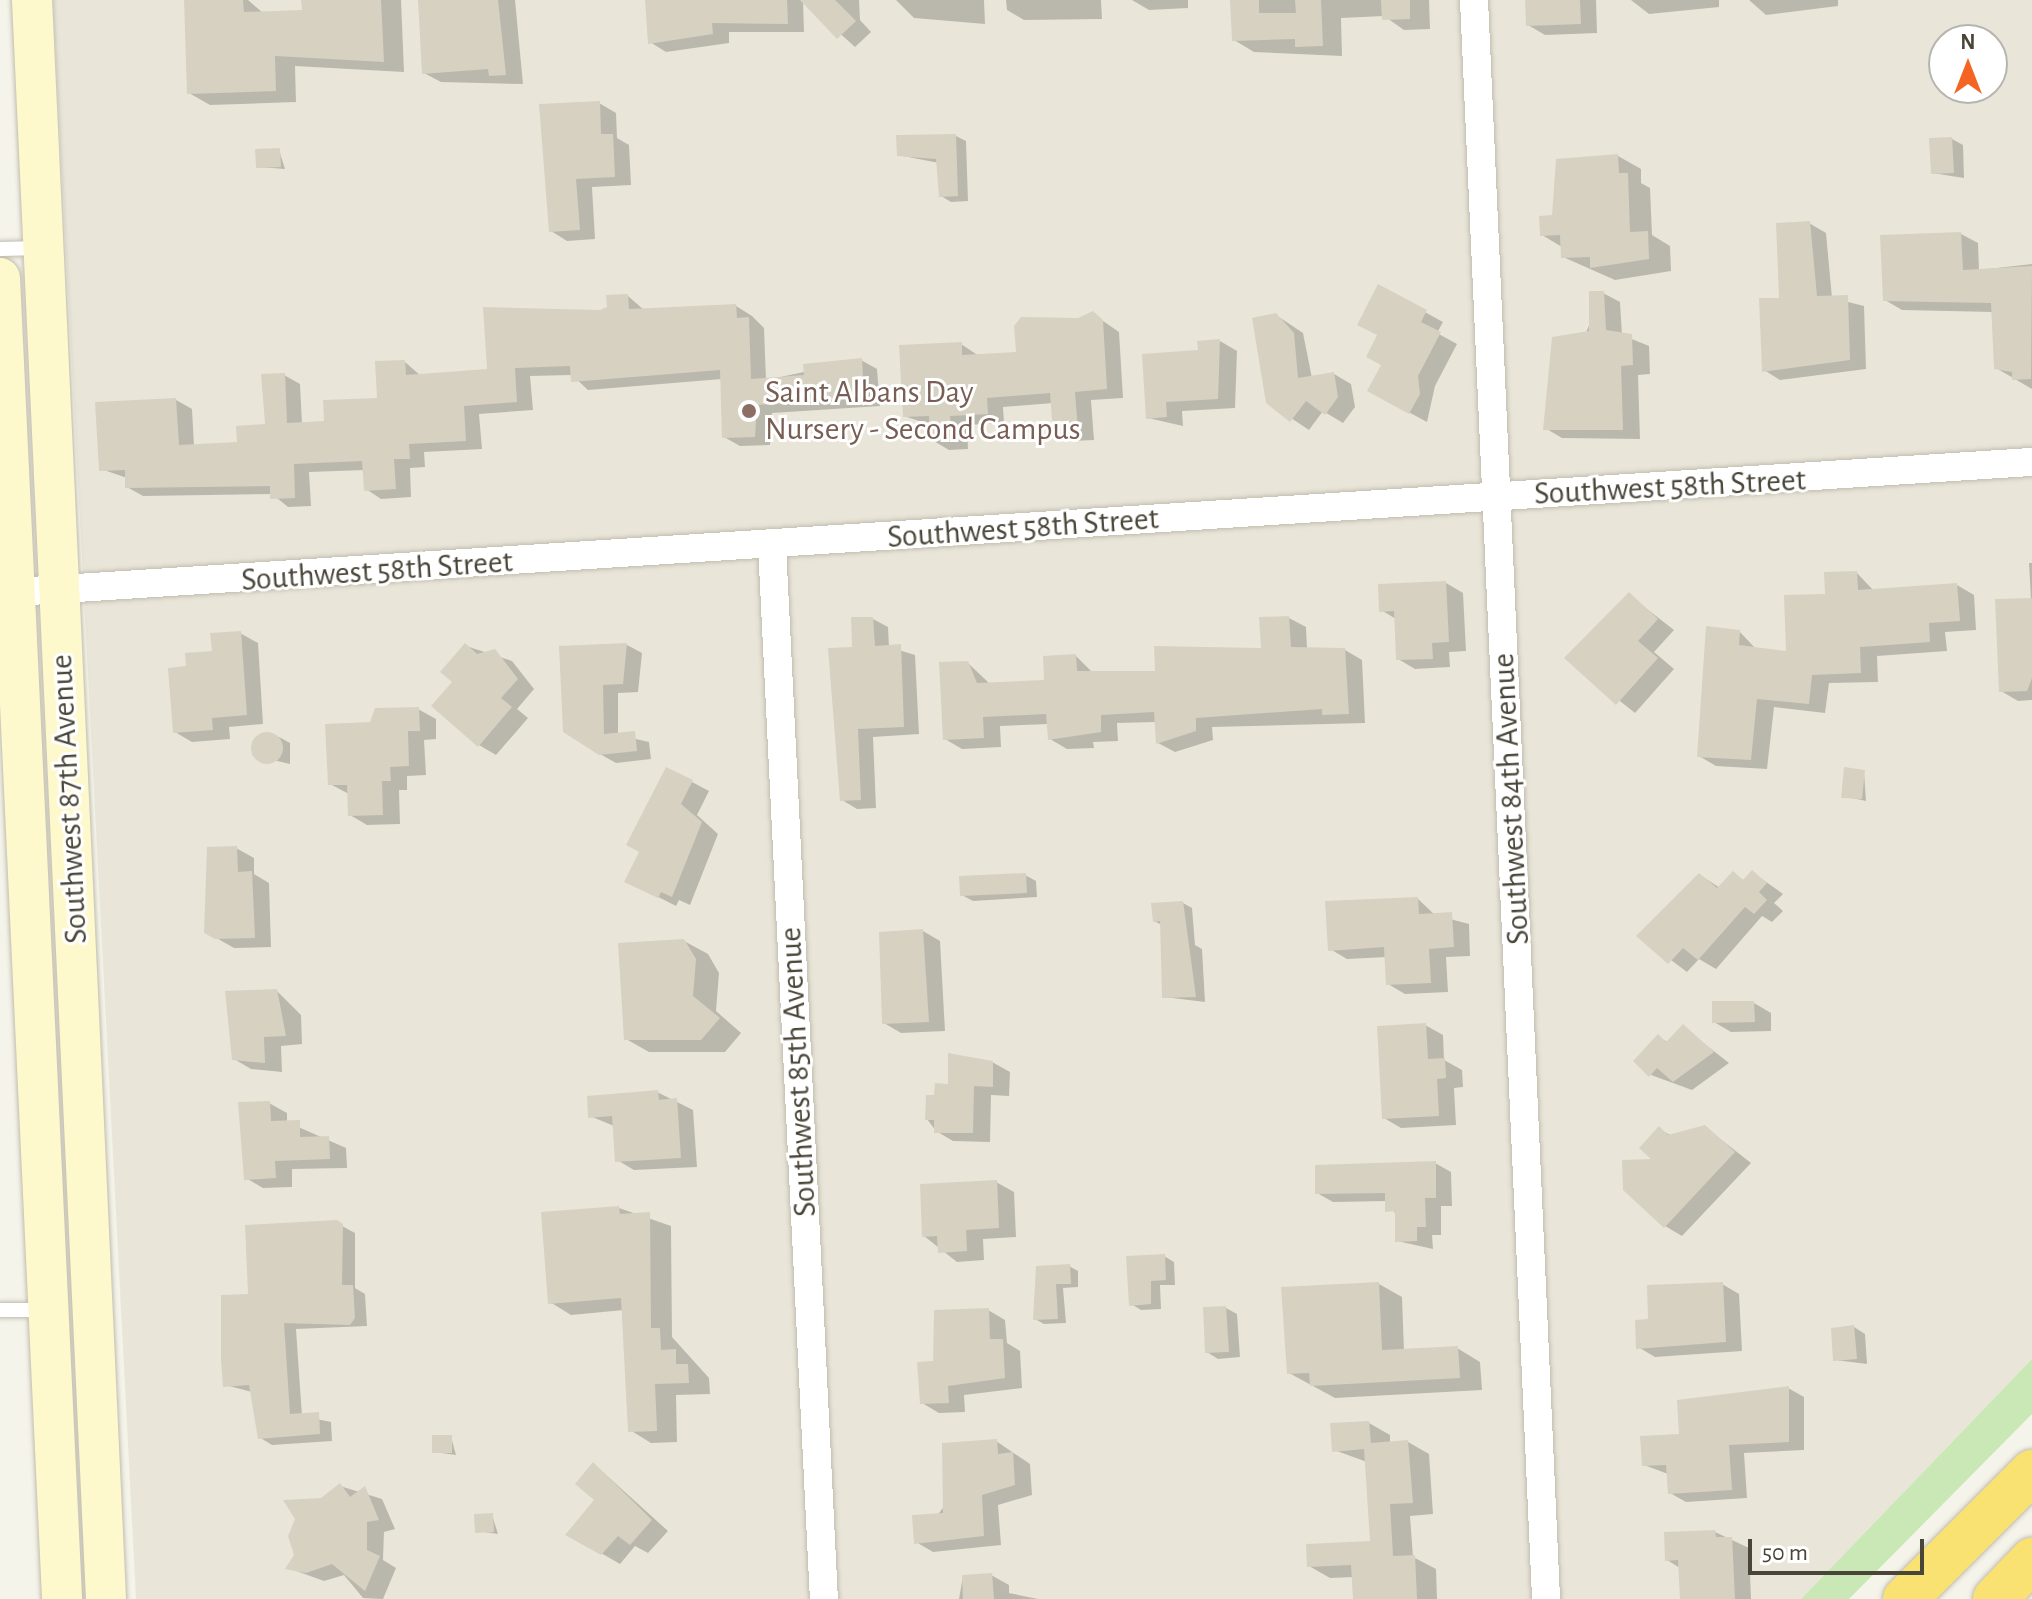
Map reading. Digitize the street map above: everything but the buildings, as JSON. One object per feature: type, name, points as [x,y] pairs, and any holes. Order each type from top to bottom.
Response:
[{"type":"highway","points":[[1905,1599],[2032,1472]]},
{"type":"highway","points":[[1995,1599],[2032,1560]]},
{"type":"main road","name":"Southwest 87th Avenue","points":[[32,0],[106,1599]]},
{"type":"main road","name":"Southwest 87th Avenue","points":[[0,278],[62,1599]]},
{"type":"main road","points":[[32,957],[77,955]]},
{"type":"main road","points":[[43,1198],[87,1197]]},
{"type":"main road","points":[[48,1310],[93,1309]]},
{"type":"main road","points":[[58,1531],[103,1530]]},
{"type":"street","name":"Southwest 84th Avenue","points":[[1474,0],[1546,1599]]},
{"type":"street","name":"Southwest 58th Street","points":[[15,592],[2032,462]]},
{"type":"street","name":"Southwest 85th Avenue","points":[[772,545],[824,1599]]},
{"type":"lane","points":[[0,249],[42,248]]},
{"type":"lane","points":[[0,1310],[48,1310]]},
{"type":"shaded area","points":[[53,0],[2032,0],[2032,1359],[1801,1599],[136,1599]]},
{"type":"green space","points":[[2032,1359],[2032,1414],[1849,1599],[1801,1599]]},
{"type":"place","name":"Saint Albans Day Nursery - Second Campus","points":[[749,411]]}]
